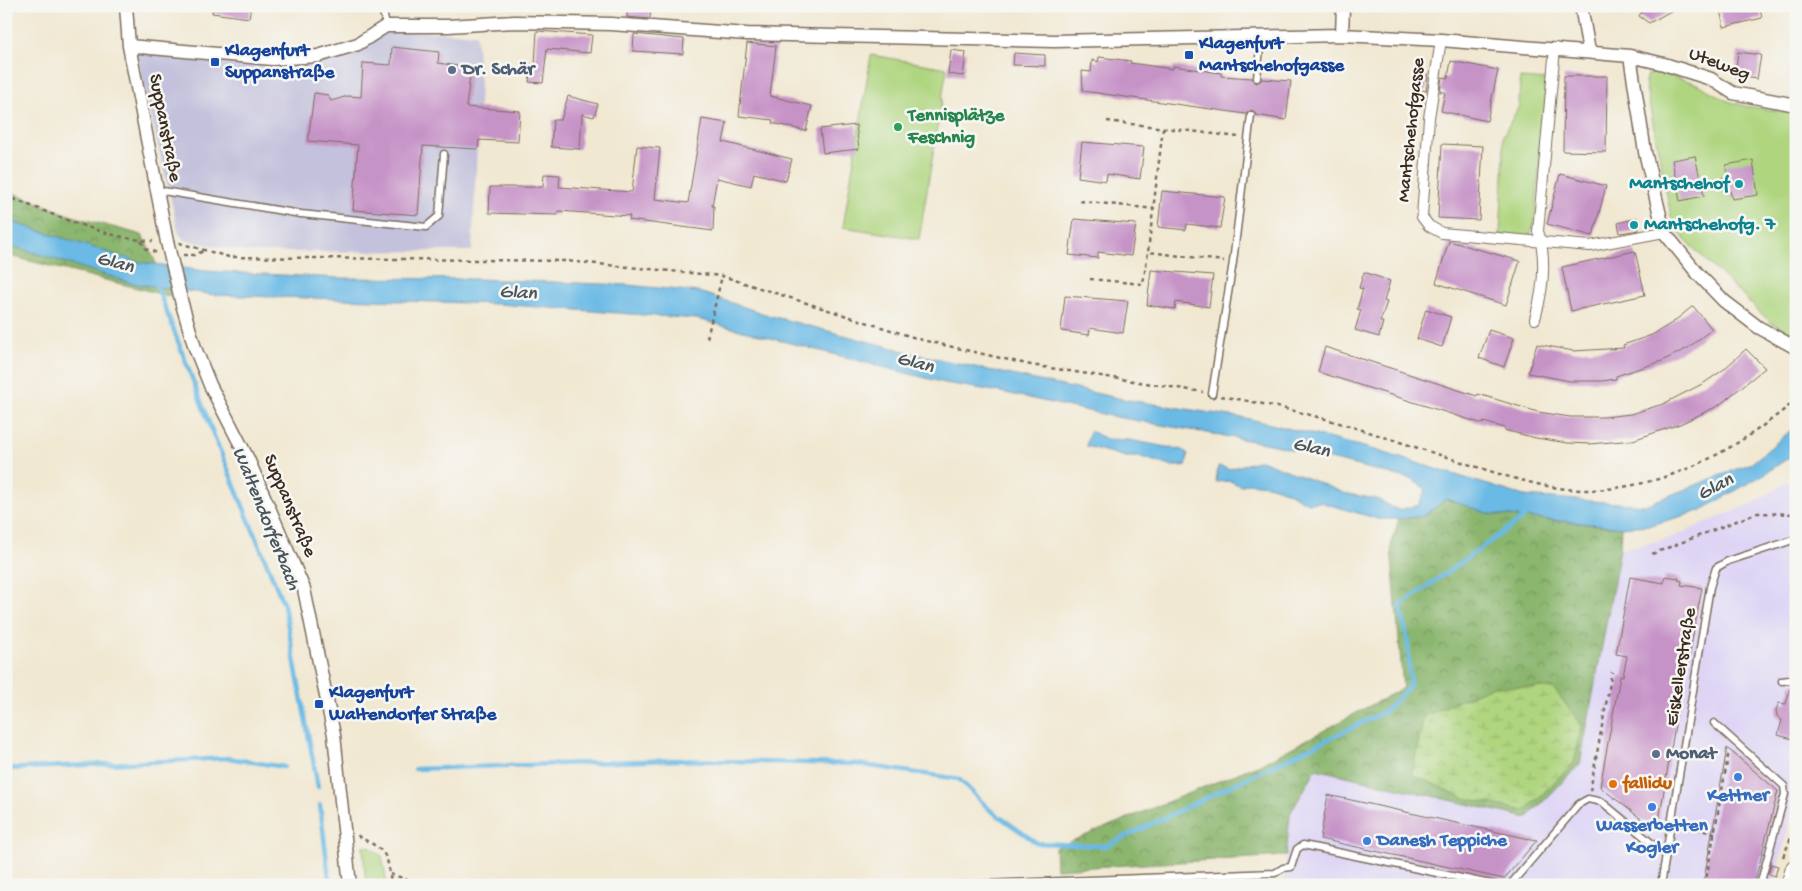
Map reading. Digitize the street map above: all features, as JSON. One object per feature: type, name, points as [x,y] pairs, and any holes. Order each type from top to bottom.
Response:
[{"type":"main road","points":[[1789,866],[1791,885]]},
{"type":"street","name":"Suppanstraße","points":[[126,6],[129,46],[157,190],[173,242],[182,304],[195,348],[210,385],[248,459],[304,589],[334,735],[350,885]]},
{"type":"street","points":[[1342,35],[1343,6]]},
{"type":"street","points":[[1581,6],[1588,51]]},
{"type":"street","name":"Mantschehofgasse","points":[[386,26],[514,22],[611,24],[747,34],[1054,41],[1342,35],[1555,48],[1630,56]]},
{"type":"street","points":[[129,46],[272,59],[318,56],[358,44],[386,26]]},
{"type":"street","name":"Mantschehofgasse","points":[[1442,40],[1429,118],[1422,218],[1429,226],[1442,233],[1590,246],[1664,232]]},
{"type":"street","points":[[1535,319],[1543,287],[1542,243],[1538,230],[1555,48]]},
{"type":"street","points":[[1630,56],[1645,152],[1664,232],[1692,267],[1724,301],[1758,327],[1796,348]]},
{"type":"street","name":"Uteweg","points":[[1630,56],[1664,64],[1711,80],[1733,93],[1796,105]]},
{"type":"lane","points":[[382,6],[386,26]]},
{"type":"lane","points":[[1256,78],[1261,37]]},
{"type":"lane","points":[[1212,394],[1233,262],[1251,115]]},
{"type":"lane","points":[[157,190],[301,214],[426,227],[439,216],[444,154]]},
{"type":"lane","name":"Eiskellerstraße","points":[[1661,885],[1708,600],[1716,568],[1728,561],[1796,539]]},
{"type":"lane","points":[[1700,599],[1708,600]]},
{"type":"lane","points":[[1782,681],[1796,679]]},
{"type":"lane","points":[[1714,723],[1784,786],[1785,794],[1760,885]]},
{"type":"lane","points":[[1510,885],[1579,804],[1588,799],[1602,802],[1666,855]]},
{"type":"lane","points":[[958,885],[1275,873],[1283,868],[1291,867],[1297,848],[1303,845],[1496,885]]},
{"type":"path","points":[[1107,121],[1248,138]]},
{"type":"path","points":[[1090,279],[1143,284],[1155,209],[1163,128]]},
{"type":"path","points":[[6,196],[71,222],[141,241],[146,249],[156,253]]},
{"type":"path","points":[[1080,201],[1155,209]]},
{"type":"path","points":[[173,242],[229,257],[566,261],[722,276],[922,340],[1031,365],[1174,386],[1302,413],[1510,476],[1559,488],[1590,490],[1639,484],[1668,477],[1719,454],[1761,430],[1796,400]]},
{"type":"path","points":[[194,255],[206,250]]},
{"type":"path","points":[[1148,252],[1233,262]]},
{"type":"path","points":[[707,338],[722,276]]},
{"type":"path","points":[[1652,554],[1757,513],[1796,514]]},
{"type":"path","points":[[1588,799],[1612,672]]},
{"type":"path","points":[[1705,885],[1730,750]]},
{"type":"path","points":[[1671,825],[1715,833]]},
{"type":"path","points":[[1789,866],[1796,826]]},
{"type":"path","points":[[390,874],[411,881],[412,885]]},
{"type":"shaded area","points":[[390,30],[476,34],[480,85],[472,251],[247,252],[185,240],[179,234],[136,51],[319,60]]},
{"type":"shaded area","points":[[1796,477],[1796,794],[1774,885],[1283,885],[1290,814],[1316,769],[1527,817],[1580,764],[1620,549],[1667,539],[1753,503]]},
{"type":"green space","name":"Tennisplätze Feschnig","points":[[871,55],[947,68],[919,239],[843,227]]},
{"type":"green space","points":[[1658,72],[1695,83],[1728,101],[1744,106],[1796,113],[1796,335],[1770,322],[1685,240],[1671,216],[1645,82],[1647,75]]},
{"type":"green space","points":[[1520,78],[1547,80],[1535,219],[1531,234],[1523,237],[1500,235],[1504,159],[1503,136],[1519,106]]},
{"type":"green space","points":[[6,190],[72,216],[142,235],[173,297],[6,255]]},
{"type":"green space","points":[[1446,499],[1490,514],[1621,527],[1620,549],[1580,764],[1527,818],[1316,769],[1290,814],[1286,856],[1056,869],[1055,848],[1265,762],[1403,688],[1391,546],[1399,519],[1425,516]]},
{"type":"green space","points":[[1494,686],[1553,688],[1582,725],[1574,763],[1525,811],[1464,798],[1412,774],[1424,716]]},
{"type":"green space","points":[[363,846],[370,847],[382,856],[387,885],[368,884],[365,875]]},
{"type":"water","name":"Glan","points":[[6,220],[139,262],[205,271],[339,278],[476,279],[627,285],[699,292],[771,316],[920,355],[1122,399],[1250,419],[1368,448],[1524,496],[1645,505],[1752,463],[1796,426],[1796,453],[1761,476],[1700,511],[1651,525],[1621,527],[1490,514],[1446,499],[1424,516],[1378,519],[1320,502],[1308,503],[1286,491],[1268,485],[1248,483],[1241,486],[1230,481],[1216,482],[1218,466],[1229,469],[1261,460],[1347,494],[1377,499],[1398,510],[1419,505],[1426,489],[1411,479],[1270,444],[1116,417],[1001,392],[945,383],[697,319],[498,304],[215,295],[131,283],[6,244]]},
{"type":"water","points":[[1090,431],[1107,439],[1129,440],[1183,450],[1188,454],[1186,466],[1170,466],[1141,457],[1126,457],[1086,446]]},
{"type":"building","points":[[213,6],[251,6],[249,18],[212,13]]},
{"type":"building","points":[[628,6],[651,6],[650,19],[627,17]]},
{"type":"building","points":[[1646,6],[1680,6],[1649,23],[1639,16]]},
{"type":"building","points":[[1719,6],[1759,6],[1762,18],[1724,27]]},
{"type":"building","points":[[537,31],[592,35],[590,53],[547,49],[543,83],[529,82],[531,64],[535,65]]},
{"type":"building","points":[[634,34],[684,39],[683,54],[633,51]]},
{"type":"building","points":[[747,43],[776,46],[770,96],[812,106],[806,131],[772,123],[773,120],[739,116]]},
{"type":"building","points":[[392,47],[439,52],[438,63],[471,68],[466,107],[520,111],[518,142],[479,140],[478,149],[423,146],[418,215],[353,210],[358,145],[308,141],[314,93],[328,95],[331,101],[348,96],[361,97],[363,63],[391,65]]},
{"type":"building","points":[[951,50],[966,52],[963,76],[948,74]]},
{"type":"building","points":[[1738,52],[1761,55],[1757,79],[1735,76]]},
{"type":"building","points":[[1014,53],[1045,55],[1045,66],[1013,65]]},
{"type":"building","points":[[1099,57],[1173,69],[1173,66],[1221,73],[1221,76],[1252,78],[1256,83],[1262,79],[1291,81],[1286,120],[1256,115],[1252,110],[1246,114],[1083,91],[1082,71],[1091,72],[1092,60],[1098,62]]},
{"type":"building","points":[[1451,61],[1498,70],[1487,121],[1441,111],[1445,92],[1440,92],[1442,77],[1448,78]]},
{"type":"building","points":[[1420,76],[1428,76],[1426,91],[1419,90]]},
{"type":"building","points":[[1564,76],[1607,76],[1606,152],[1563,151]]},
{"type":"building","points":[[568,96],[598,104],[594,117],[582,114],[580,149],[551,147],[553,120],[561,120]]},
{"type":"building","points":[[702,119],[727,123],[723,142],[792,159],[786,181],[754,173],[751,186],[717,178],[712,206],[714,206],[713,231],[629,220],[630,216],[558,211],[558,215],[489,213],[490,187],[543,187],[544,174],[560,175],[559,187],[632,192],[637,146],[660,148],[655,199],[688,203]]},
{"type":"building","points":[[856,125],[859,149],[823,153],[820,129]]},
{"type":"building","points":[[1082,142],[1144,147],[1140,179],[1107,174],[1106,181],[1078,177]]},
{"type":"building","points":[[1442,144],[1483,146],[1479,220],[1438,218]]},
{"type":"building","points":[[1695,156],[1704,196],[1680,201],[1672,160]]},
{"type":"building","name":"Mantschehof","points":[[1753,160],[1758,195],[1732,199],[1730,190],[1723,191],[1721,178],[1728,177],[1726,165]]},
{"type":"building","points":[[1560,174],[1606,186],[1593,236],[1547,224]]},
{"type":"building","points":[[1162,191],[1225,197],[1220,228],[1187,224],[1186,230],[1158,227]]},
{"type":"building","points":[[1637,218],[1639,230],[1620,233],[1618,223]]},
{"type":"building","points":[[1074,219],[1136,224],[1131,256],[1098,252],[1098,258],[1069,255]]},
{"type":"building","points":[[1449,241],[1520,261],[1506,305],[1436,283]]},
{"type":"building","points":[[1635,251],[1645,295],[1571,311],[1562,267]]},
{"type":"building","points":[[1151,270],[1213,275],[1209,307],[1176,302],[1175,309],[1147,305]]},
{"type":"building","points":[[1364,272],[1390,281],[1384,301],[1387,302],[1380,322],[1383,322],[1379,337],[1355,330],[1361,310],[1357,309],[1363,289],[1359,288]]},
{"type":"building","points":[[1065,296],[1128,301],[1123,333],[1090,328],[1089,335],[1061,331]]},
{"type":"building","points":[[1693,306],[1712,329],[1688,348],[1662,361],[1616,376],[1616,379],[1602,381],[1570,381],[1528,373],[1537,344],[1573,351],[1624,348],[1623,345],[1652,335],[1672,323]]},
{"type":"building","points":[[1426,309],[1451,317],[1442,347],[1417,339]]},
{"type":"building","points":[[1489,330],[1514,338],[1504,367],[1479,358]]},
{"type":"building","points":[[1325,347],[1477,396],[1478,394],[1538,412],[1570,417],[1604,417],[1631,414],[1663,404],[1704,383],[1723,370],[1746,349],[1765,368],[1718,406],[1680,424],[1633,440],[1590,444],[1568,443],[1504,430],[1505,428],[1484,422],[1483,424],[1318,372]]},
{"type":"building","points":[[1665,576],[1679,578],[1678,580],[1682,581],[1681,585],[1702,588],[1687,667],[1685,666],[1659,820],[1655,819],[1653,828],[1600,787],[1620,676],[1623,676],[1627,656],[1616,654],[1630,577],[1664,583]]},
{"type":"building","points":[[1796,684],[1796,740],[1778,735],[1782,720],[1777,716],[1776,710],[1779,703],[1786,704],[1791,685]]},
{"type":"building","points":[[1727,748],[1778,791],[1754,885],[1703,885]]},
{"type":"building","points":[[1328,795],[1537,840],[1504,879],[1320,839]]},
{"type":"building","points":[[1771,864],[1778,866],[1775,876],[1768,874]]},
{"type":"waterway","name":"Waltendorferbach","points":[[155,281],[214,436],[284,605],[318,787]]},
{"type":"waterway","points":[[415,769],[672,760],[856,764],[959,779],[990,810],[1037,843],[1106,846],[1384,712],[1410,686],[1408,641],[1400,606],[1527,515]]},
{"type":"waterway","points":[[6,769],[228,758],[284,767]]},
{"type":"waterway","name":"Waltendorferbach","points":[[320,805],[329,878],[328,885]]},
{"type":"place","name":"Klagenfurt Mantschehofgasse","points":[[1189,55]]},
{"type":"place","name":"Klagenfurt Suppanstraße","points":[[215,62]]},
{"type":"place","name":"Dr. Schär","points":[[452,70]]},
{"type":"place","name":"Tennisplätze Feschnig","points":[[898,127]]},
{"type":"place","name":"Mantschehof","points":[[1739,184]]},
{"type":"place","name":"Mantschehofg. 7","points":[[1634,225]]},
{"type":"place","name":"Klagenfurt Waltendorfer Straße","points":[[319,704]]},
{"type":"place","name":"Monat","points":[[1656,754]]},
{"type":"place","name":"Kettner","points":[[1738,777]]},
{"type":"place","name":"fallidu","points":[[1613,784]]},
{"type":"place","name":"Wasserbetten Kogler","points":[[1652,807]]},
{"type":"place","name":"Danesh Teppiche","points":[[1367,841]]}]
